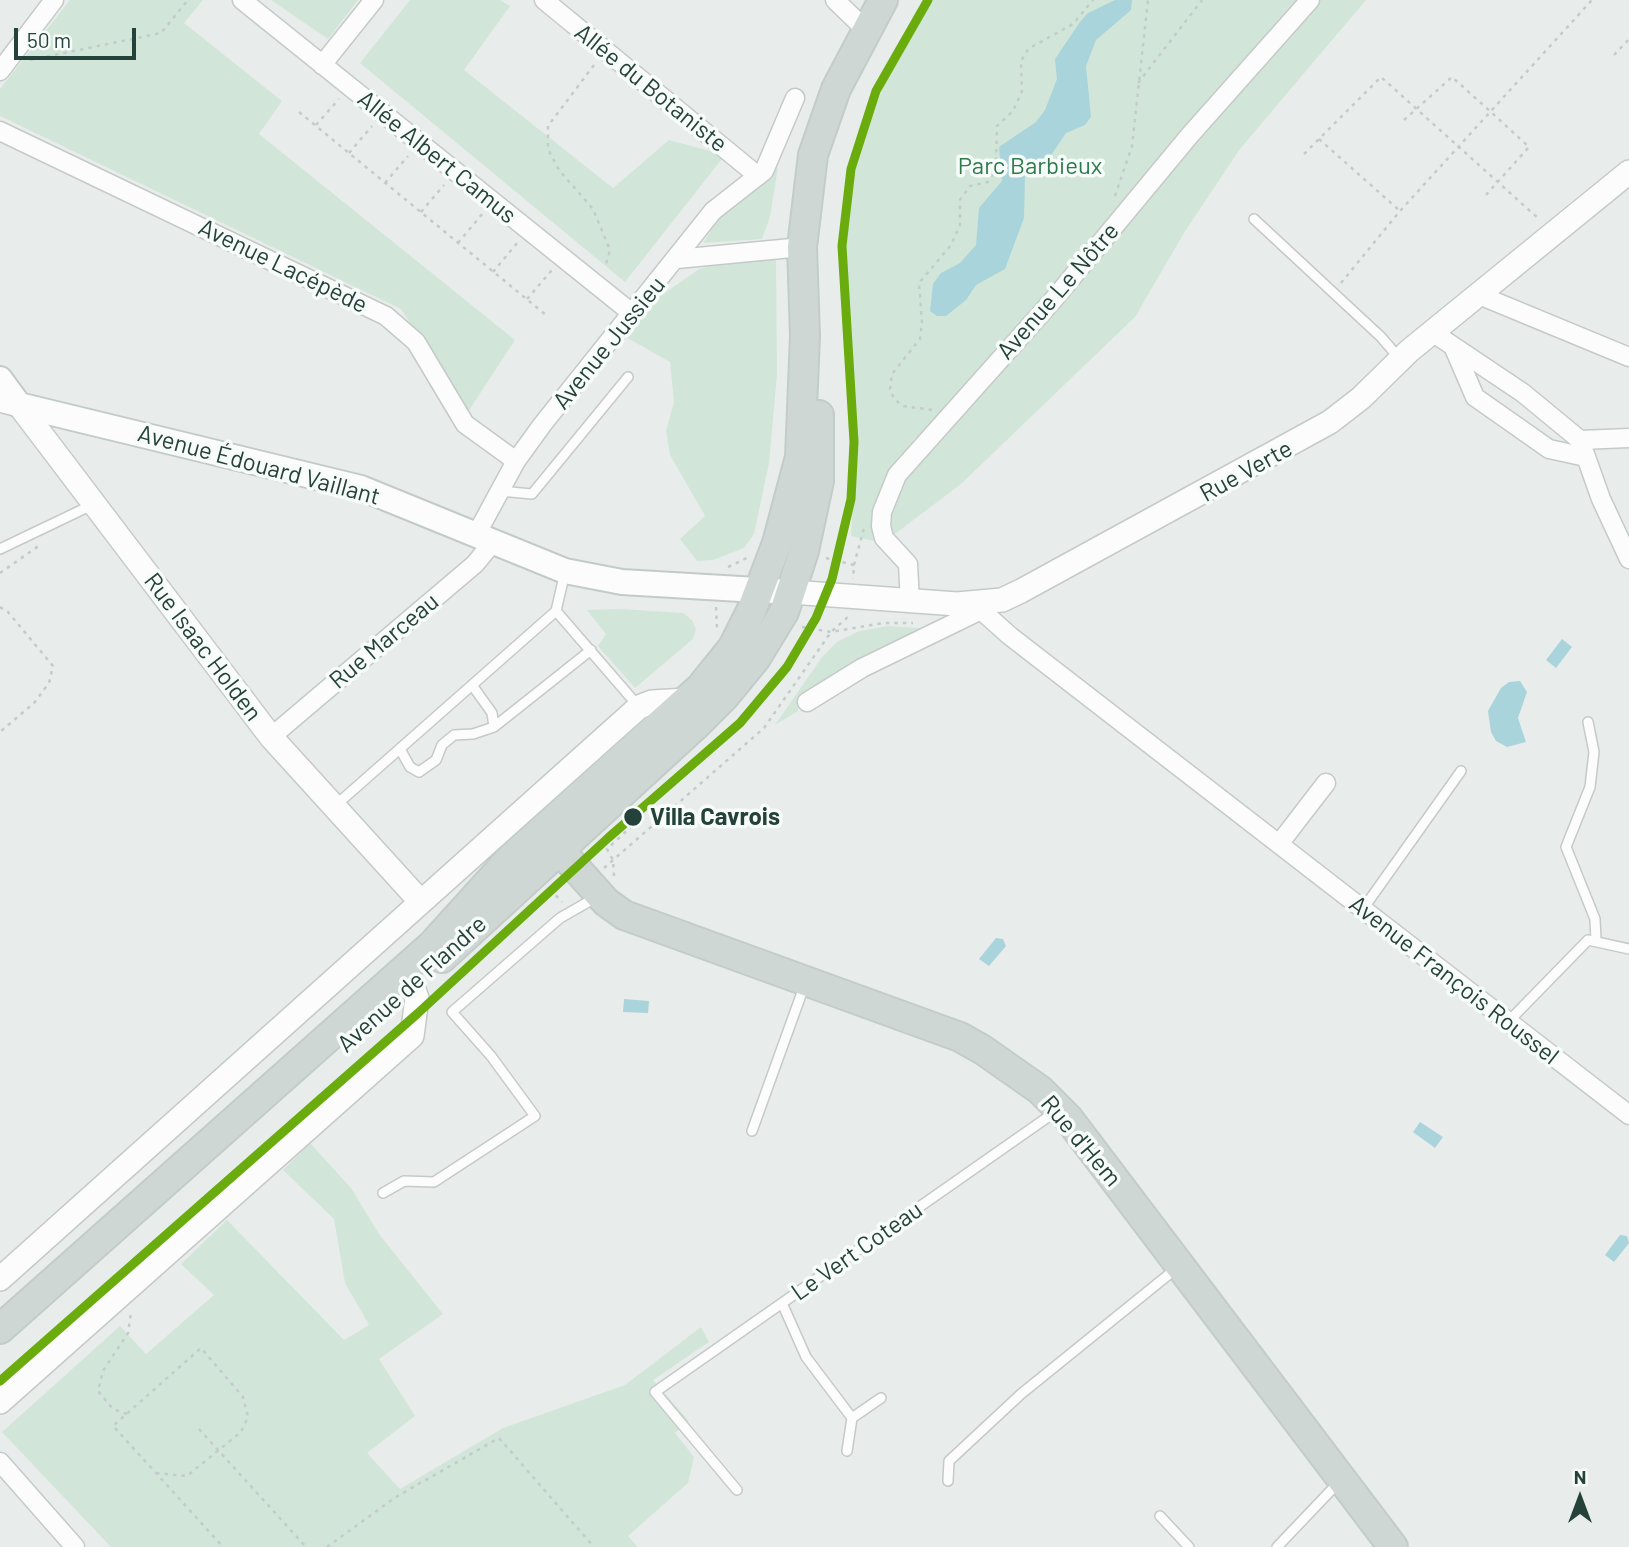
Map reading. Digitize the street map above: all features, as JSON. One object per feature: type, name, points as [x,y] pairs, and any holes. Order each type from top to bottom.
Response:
[{"type":"main road","points":[[805,336],[802,247],[806,201],[817,140],[836,89],[883,0]]},
{"type":"main road","points":[[867,31],[891,0]]},
{"type":"main road","name":"Avenue de Flandre","points":[[695,708],[733,647],[760,590],[780,534],[800,457],[805,336]]},
{"type":"main road","name":"Avenue de Flandre","points":[[0,1349],[408,978],[439,938],[509,860],[551,840],[695,708],[756,658],[792,592],[818,493],[818,405],[805,336]]},
{"type":"main road","name":"Rue Isaac Holden","points":[[0,379],[9,402]]},
{"type":"main road","name":"Avenue Édouard Vaillant","points":[[9,402],[378,494],[565,571],[622,582],[792,592]]},
{"type":"main road","name":"Rue d'Hem","points":[[551,840],[617,911],[960,1037],[1030,1082],[1060,1109],[1393,1547]]},
{"type":"main road","name":"Avenue de Flandre","points":[[0,1329],[408,978]]},
{"type":"street","points":[[3,68],[54,0]]},
{"type":"street","name":"Allée Albert Camus","points":[[242,0],[633,314]]},
{"type":"street","points":[[322,65],[374,0]]},
{"type":"street","name":"Allée du Botaniste","points":[[544,0],[758,176]]},
{"type":"street","points":[[835,0],[867,31]]},
{"type":"street","name":"Avenue Le Nôtre","points":[[910,602],[908,564],[884,538],[881,526],[892,484],[904,465],[1054,299],[1310,0]]},
{"type":"street","points":[[677,260],[713,211],[758,176],[771,161],[796,98]]},
{"type":"street","name":"Avenue Lacépède","points":[[0,131],[386,316],[416,342],[466,424],[516,461]]},
{"type":"street","name":"Rue Verte","points":[[792,592],[977,607],[1021,591],[1300,441],[1353,405],[1400,359],[1629,172]]},
{"type":"street","name":"Avenue Jussieu","points":[[485,538],[500,491],[516,461],[677,260],[802,247]]},
{"type":"street","points":[[1479,295],[1629,357]]},
{"type":"street","points":[[1432,332],[1523,393],[1580,440],[1601,499],[1629,559]]},
{"type":"street","points":[[1453,346],[1475,397],[1549,449],[1587,457]]},
{"type":"street","name":"Rue Isaac Holden","points":[[9,402],[94,504],[271,737],[421,902]]},
{"type":"street","points":[[1580,440],[1629,438]]},
{"type":"street","name":"Rue Marceau","points":[[271,737],[475,564],[485,538]]},
{"type":"street","points":[[807,702],[862,668],[977,607]]},
{"type":"street","name":"Avenue François Roussel","points":[[977,607],[1010,636],[1629,1115]]},
{"type":"street","points":[[0,1279],[639,708],[652,702],[695,708]]},
{"type":"street","points":[[1279,844],[1326,783]]},
{"type":"street","name":"Avenue de Flandre","points":[[0,1402],[124,1289],[412,1036],[417,1009],[408,978]]},
{"type":"street","points":[[0,1462],[6,1482],[75,1547]]},
{"type":"lane","points":[[1254,219],[1381,337],[1400,359]]},
{"type":"lane","points":[[500,491],[532,494],[628,377]]},
{"type":"lane","points":[[0,549],[94,504]]},
{"type":"lane","points":[[335,806],[556,611],[565,571]]},
{"type":"lane","points":[[556,611],[639,708]]},
{"type":"lane","points":[[400,749],[410,767],[419,772],[436,761],[442,745],[454,735],[473,734],[494,727],[591,650]]},
{"type":"lane","points":[[472,685],[492,713],[494,727]]},
{"type":"lane","points":[[1588,722],[1594,752],[1590,787],[1566,847],[1595,919],[1596,940]]},
{"type":"lane","points":[[1363,909],[1461,771]]},
{"type":"lane","name":"Avenue de Flandre","points":[[383,1193],[404,1181],[434,1182],[535,1116],[491,1056],[452,1012],[560,918],[600,895]]},
{"type":"lane","points":[[1508,1022],[1588,940],[1629,949]]},
{"type":"lane","points":[[752,1131],[806,981]]},
{"type":"lane","name":"Le Vert Coteau","points":[[737,1490],[655,1392],[1060,1109]]},
{"type":"lane","points":[[948,1481],[949,1461],[958,1452],[1021,1394],[1180,1266]]},
{"type":"lane","points":[[782,1303],[806,1357],[852,1418],[848,1451]]},
{"type":"lane","points":[[852,1418],[881,1398]]},
{"type":"lane","points":[[1277,1547],[1340,1480]]},
{"type":"lane","points":[[1160,1516],[1189,1547]]},
{"type":"path","points":[[3,68],[161,33],[188,0]]},
{"type":"path","points":[[923,420],[933,410],[902,406],[890,389],[892,374],[920,339],[922,322],[919,283],[951,245],[960,225],[960,201],[970,186],[988,182],[996,168],[997,126],[1013,111],[1022,91],[1021,61],[1028,49],[1073,24],[1093,0]]},
{"type":"path","points":[[1118,222],[1115,198],[1132,146],[1148,0]]},
{"type":"path","points":[[1138,83],[1202,0]]},
{"type":"path","points":[[1333,293],[1400,211],[1592,0]]},
{"type":"path","points":[[1614,55],[1629,39]]},
{"type":"path","points":[[600,288],[610,250],[593,209],[559,170],[548,149],[548,126],[605,51]]},
{"type":"path","points":[[1304,154],[1381,77],[1555,232]]},
{"type":"path","points":[[1405,120],[1452,77],[1491,112],[1529,147],[1486,194]]},
{"type":"path","points":[[316,125],[349,87]]},
{"type":"path","points":[[299,112],[546,315]]},
{"type":"path","points":[[349,153],[383,113]]},
{"type":"path","points":[[1319,139],[1400,211]]},
{"type":"path","points":[[385,183],[419,143]]},
{"type":"path","points":[[421,212],[456,172]]},
{"type":"path","points":[[458,243],[493,202]]},
{"type":"path","points":[[493,272],[528,231]]},
{"type":"path","points":[[527,299],[562,258]]},
{"type":"path","points":[[633,825],[607,849],[613,860],[764,728],[831,632],[851,614],[854,565],[864,528]]},
{"type":"path","points":[[822,556],[854,565]]},
{"type":"path","points":[[716,632],[720,571],[749,557]]},
{"type":"path","points":[[0,607],[8,612],[54,666],[49,683],[34,703],[0,732]]},
{"type":"path","points":[[831,632],[883,623],[919,624]]},
{"type":"path","points":[[124,1289],[131,1308],[128,1333],[103,1371],[97,1391],[113,1409],[127,1414]]},
{"type":"path","points":[[156,1474],[187,1476],[241,1432],[248,1417],[243,1396],[201,1348],[113,1426],[156,1474],[223,1547]]},
{"type":"path","points":[[199,1429],[306,1547]]},
{"type":"path","points":[[327,1547],[396,1497],[499,1438],[594,1547]]},
{"type":"green space","points":[[70,0],[203,0],[184,23],[282,101],[259,134],[515,340],[468,412],[401,309],[0,116],[0,89]]},
{"type":"green space","points":[[271,0],[358,0],[328,39]]},
{"type":"green space","points":[[410,0],[500,0],[510,6],[464,70],[613,188],[669,140],[725,155],[625,282],[360,63]]},
{"type":"green space","name":"Parc Barbieux","points":[[931,0],[1366,0],[1240,149],[1184,233],[1135,317],[961,484],[883,543],[851,536],[856,437],[845,290],[847,203],[855,162],[867,123],[905,39]]},
{"type":"green space","points":[[778,167],[770,217],[762,239],[703,243],[727,206],[763,183]]},
{"type":"green space","points":[[776,256],[777,375],[769,463],[754,534],[744,548],[713,560],[697,561],[680,539],[705,516],[670,455],[666,431],[674,402],[670,362],[624,336],[656,299],[699,269],[742,259]]},
{"type":"green space","points":[[587,610],[683,613],[692,620],[696,629],[693,639],[635,688],[598,646],[606,634]]},
{"type":"green space","points":[[888,626],[933,629],[848,668],[797,700],[798,711],[775,725],[822,657],[837,642],[859,631]]},
{"type":"green space","points":[[310,1143],[351,1188],[379,1234],[443,1314],[379,1359],[415,1416],[367,1453],[400,1489],[503,1428],[625,1385],[701,1327],[709,1342],[653,1380],[689,1421],[675,1433],[694,1457],[688,1483],[628,1536],[638,1547],[111,1547],[2,1432],[120,1326],[146,1354],[214,1295],[181,1264],[227,1220],[344,1340],[369,1325],[345,1283],[334,1219],[283,1170]]},
{"type":"water","points":[[1115,0],[1132,0],[1131,10],[1096,40],[1086,66],[1091,117],[1085,125],[1066,133],[1043,167],[1025,176],[1024,218],[1005,269],[976,285],[966,300],[946,316],[937,316],[930,311],[933,284],[941,273],[960,263],[976,245],[979,208],[1002,181],[999,147],[1036,122],[1045,110],[1057,79],[1055,59],[1080,22],[1088,13]]},
{"type":"water","points":[[1562,639],[1572,647],[1556,668],[1546,660]]},
{"type":"water","points":[[1520,681],[1527,692],[1518,718],[1526,742],[1507,747],[1496,741],[1491,732],[1488,711],[1501,688],[1509,682]]},
{"type":"water","points":[[996,938],[1003,939],[1006,946],[989,966],[979,959]]},
{"type":"water","points":[[624,999],[649,1001],[648,1013],[623,1012]]},
{"type":"water","points":[[1420,1122],[1443,1137],[1435,1148],[1413,1132]]},
{"type":"water","points":[[1620,1235],[1627,1236],[1629,1243],[1614,1262],[1605,1255]]},
{"type":"transit line","points":[[0,1381],[417,1014],[608,838],[740,723],[787,667],[816,618],[832,579],[851,499],[854,442],[842,246],[851,169],[876,91],[928,0]]},
{"type":"place","name":"Villa Cavrois","points":[[633,817]]}]
